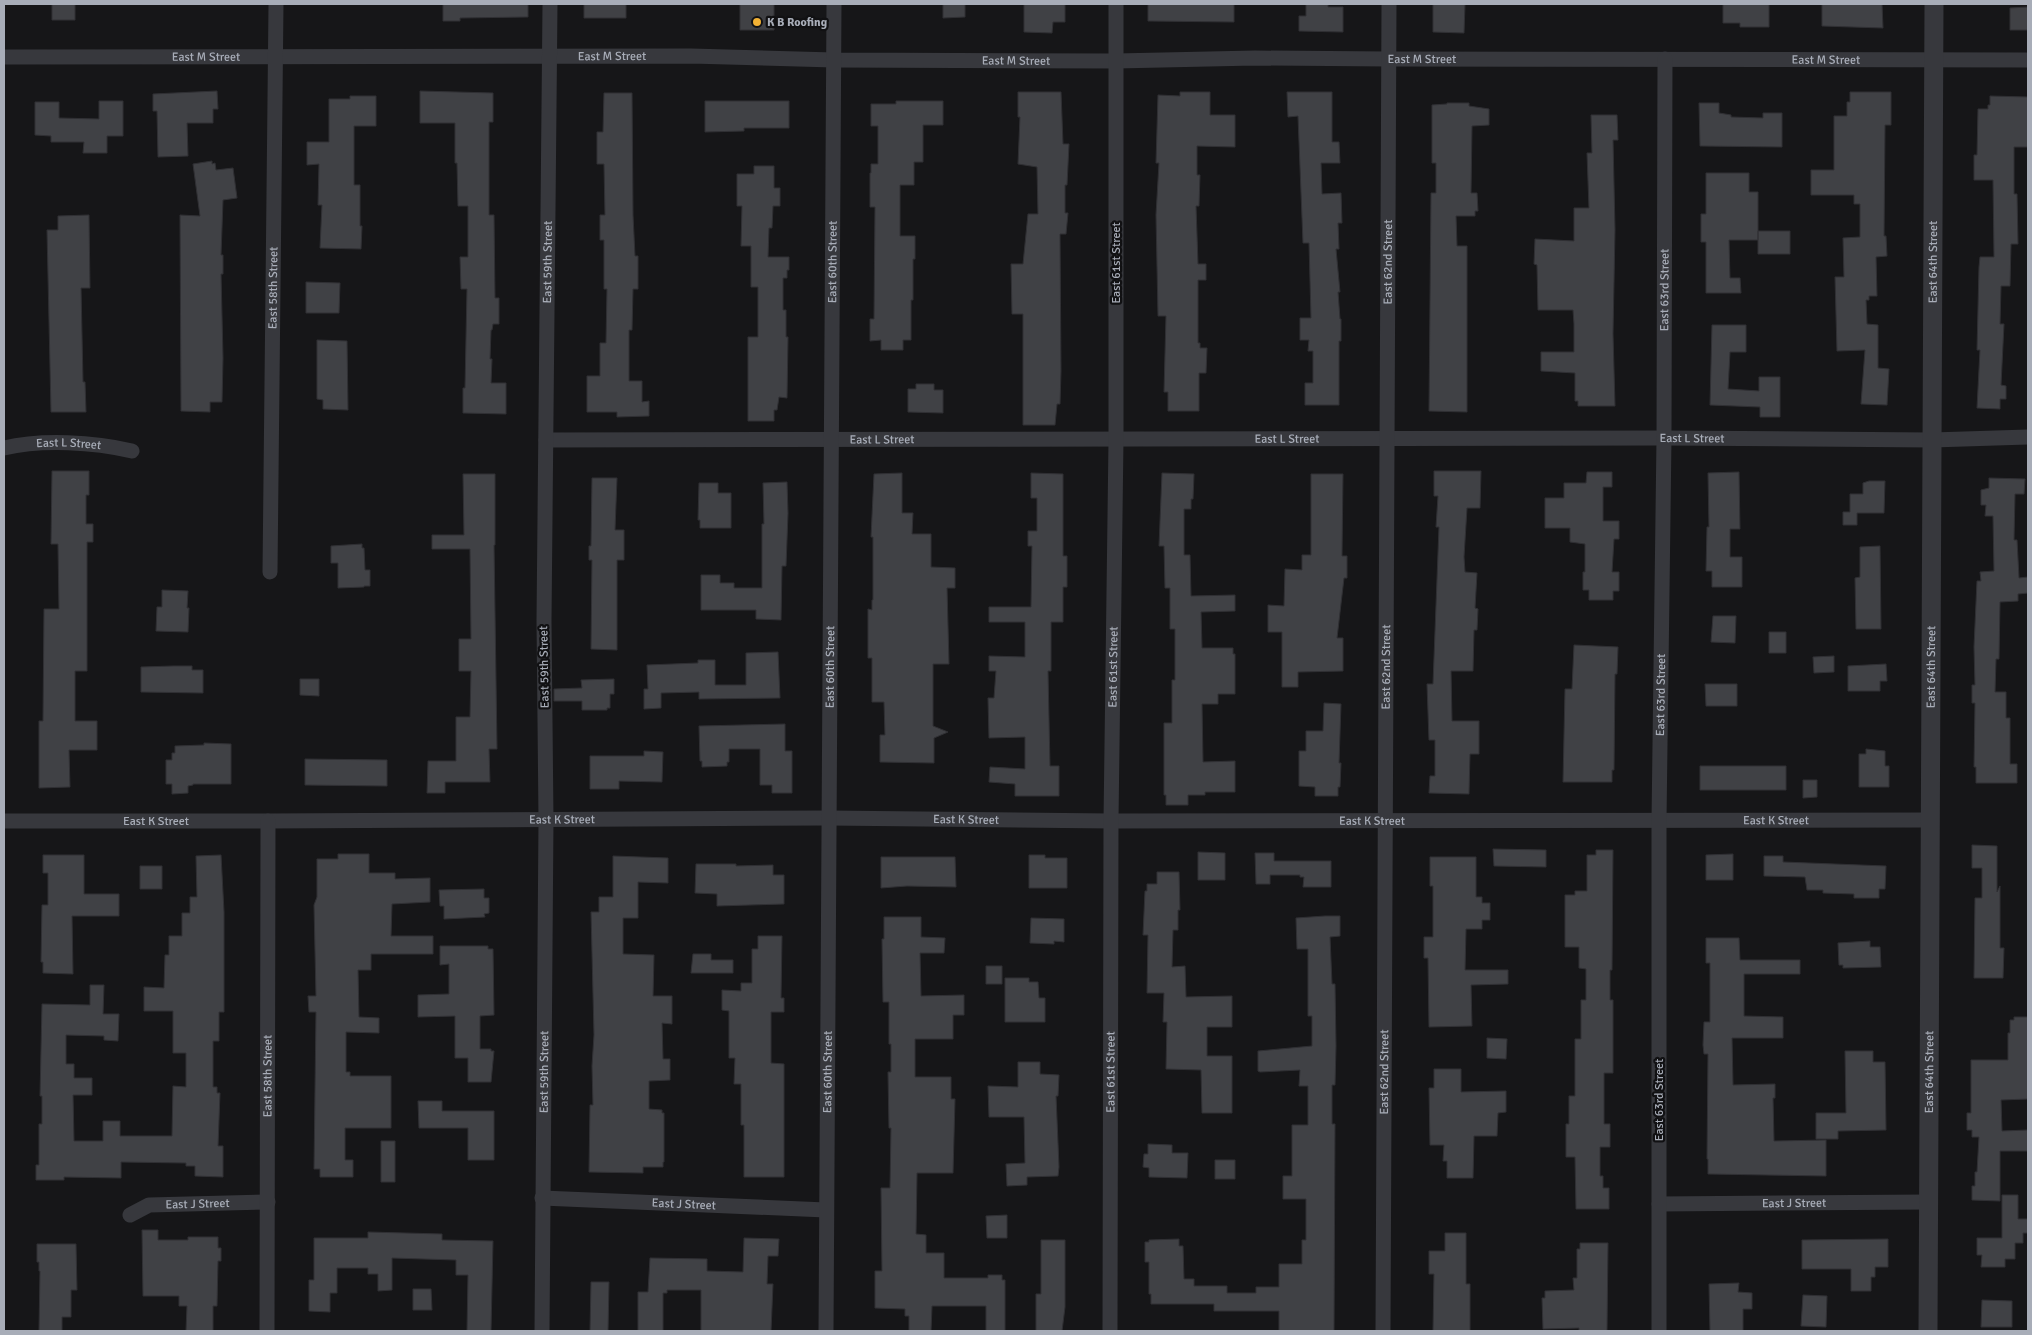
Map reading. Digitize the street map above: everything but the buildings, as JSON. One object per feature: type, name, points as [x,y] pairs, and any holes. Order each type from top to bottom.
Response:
[{"type":"street","name":"East 58th Street","points":[[270,572],[276,4]]},
{"type":"street","name":"East 59th Street","points":[[542,1331],[546,820],[544,621],[550,4]]},
{"type":"street","name":"East 60th Street","points":[[826,1331],[834,4]]},
{"type":"street","name":"East 61st Street","points":[[1110,1331],[1111,821],[1116,440],[1116,4]]},
{"type":"street","name":"East 62nd Street","points":[[1383,1331],[1389,4]]},
{"type":"street","name":"East 64th Street","points":[[1928,1331],[1934,4]]},
{"type":"street","name":"East M Street","points":[[4,57],[690,56],[834,60],[1116,61],[1255,58],[2028,60]]},
{"type":"street","name":"East 63rd Street","points":[[1659,1331],[1659,821],[1664,438],[1665,58]]},
{"type":"street","name":"East L Street","points":[[546,440],[1388,440],[1664,438],[1932,440],[2028,437]]},
{"type":"street","name":"East L Street","points":[[4,448],[24,443],[106,445],[132,451]]},
{"type":"street","name":"East K Street","points":[[4,821],[828,818],[1111,821],[1385,819],[1930,820]]},
{"type":"street","name":"East 58th Street","points":[[267,1331],[268,821]]},
{"type":"street","name":"East J Street","points":[[542,1198],[826,1210]]},
{"type":"street","name":"East J Street","points":[[130,1215],[149,1205],[268,1202]]},
{"type":"street","name":"East J Street","points":[[1659,1204],[1928,1202]]},
{"type":"place","name":"K B Roofing","points":[[757,22]]}]
